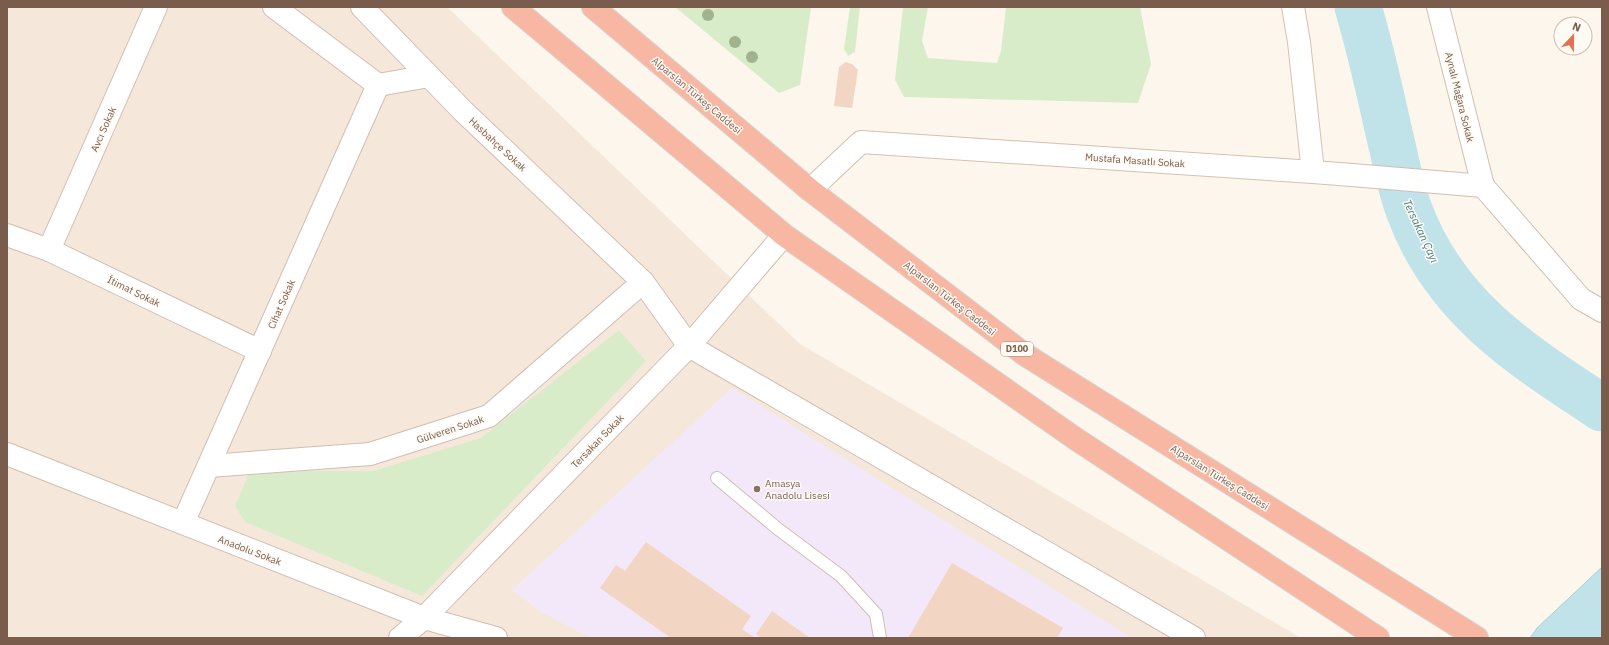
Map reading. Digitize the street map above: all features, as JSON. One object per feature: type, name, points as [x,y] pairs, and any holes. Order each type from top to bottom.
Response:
[{"type":"highway","points":[[513,7],[784,235],[1076,439],[1378,638]]},
{"type":"highway","name":"Alparslan Türkeş Caddesi","points":[[594,7],[810,190],[1024,354],[1477,638]]},
{"type":"street","name":"Avcı Sokak","points":[[49,250],[156,7]]},
{"type":"street","points":[[274,7],[378,85],[429,76]]},
{"type":"street","name":"Hasbahçe Sokak","points":[[362,7],[464,112],[644,282],[689,346]]},
{"type":"street","points":[[1293,7],[1299,42],[1314,172]]},
{"type":"street","name":"Aynalı Mağara Sokak","points":[[1438,7],[1483,186]]},
{"type":"street","name":"Cihat Sokak","points":[[183,523],[378,85]]},
{"type":"street","name":"Mustafa Masatlı Sokak","points":[[810,190],[861,142],[1314,172],[1483,186]]},
{"type":"street","points":[[1483,186],[1581,299],[1602,311]]},
{"type":"street","name":"İtimat Sokak","points":[[7,235],[49,250],[260,351]]},
{"type":"street","name":"Tersakan Sokak","points":[[400,638],[424,618],[689,346],[784,235]]},
{"type":"street","name":"Gülveren Sokak","points":[[209,466],[370,454],[490,416],[644,282]]},
{"type":"street","points":[[689,346],[1194,638]]},
{"type":"street","name":"Anadolu Sokak","points":[[7,454],[424,618],[496,638]]},
{"type":"lane","points":[[717,478],[778,529],[841,576],[876,614],[880,638]]},
{"type":"shaded area","points":[[7,7],[447,7],[800,344],[1301,638],[7,638]]},
{"type":"shaded area","name":"Amasya Anadolu Lisesi","points":[[732,388],[1132,638],[591,638],[541,612],[512,590]]},
{"type":"green space","points":[[675,7],[811,7],[800,85],[779,93]]},
{"type":"green space","points":[[850,7],[860,7],[855,52],[848,56],[844,49]]},
{"type":"green space","points":[[903,7],[928,7],[922,41],[928,58],[997,63],[1001,51],[1006,7],[1140,7],[1151,64],[1138,103],[904,97],[895,80]]},
{"type":"green space","points":[[619,330],[646,361],[422,596],[245,522],[235,506],[250,471],[373,471],[481,438]]},
{"type":"water","points":[[1602,567],[1602,638],[1530,638],[1537,628]]},
{"type":"building","points":[[846,62],[852,64],[858,70],[852,108],[834,106],[839,67]]},
{"type":"building","points":[[646,542],[751,616],[742,629],[755,638],[671,638],[600,588],[616,565],[625,571]]},
{"type":"building","points":[[952,563],[1063,628],[1057,638],[908,638]]},
{"type":"building","points":[[772,611],[810,638],[761,638],[756,634]]},
{"type":"waterway","name":"Tersakan Çayı","points":[[1358,7],[1371,55],[1403,192],[1424,244],[1443,274],[1464,301],[1488,325],[1543,368],[1602,408]]},
{"type":"place","name":"Amasya Anadolu Lisesi","points":[[757,489]]}]
